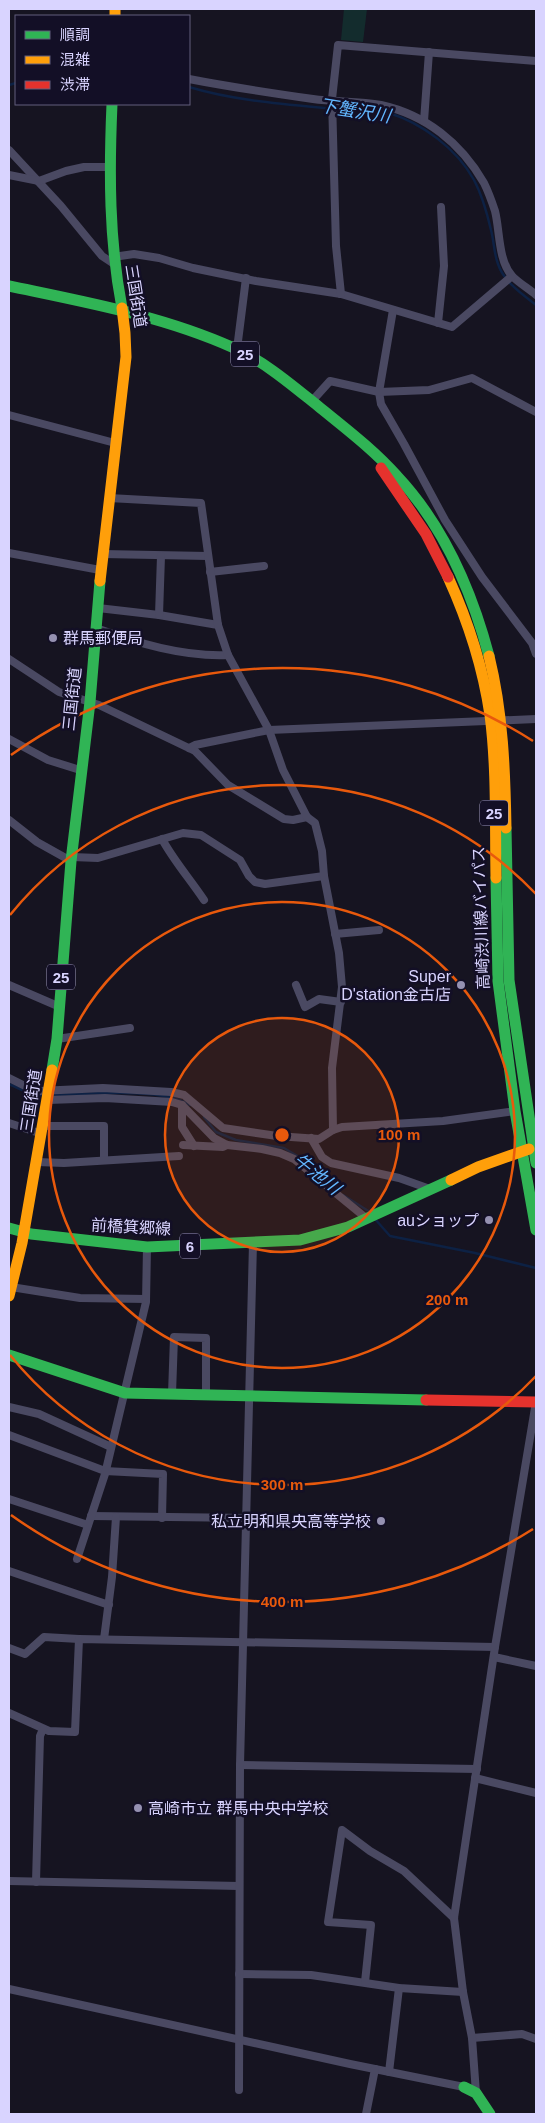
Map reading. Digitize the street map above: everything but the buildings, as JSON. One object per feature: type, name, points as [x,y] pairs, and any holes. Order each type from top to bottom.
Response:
[{"type":"main road","name":"三国街道","points":[[10,1292],[24,1232],[43,1130],[57,1039],[80,770],[90,702],[100,570],[127,344],[114,260],[110,217],[112,105]]},
{"type":"main road","name":"高崎渋川線バイパス","points":[[9,286],[123,310],[199,333],[237,349],[284,379],[349,431],[406,501],[443,564],[460,600],[473,636],[504,754],[509,980],[536,1162]]},
{"type":"main road","name":"高崎渋川線バイパス","points":[[496,720],[494,754],[498,980],[515,1111],[536,1230]]},
{"type":"main road","name":"前橋箕郷線","points":[[9,1228],[24,1232],[147,1247],[300,1240],[333,1232],[478,1168],[535,1147]]},
{"type":"main road","points":[[9,1355],[125,1393],[536,1402]]},
{"type":"main road","points":[[464,2087],[476,2093],[490,2114]]},
{"type":"street","points":[[341,294],[336,246],[332,101],[338,45],[536,61]]},
{"type":"street","points":[[424,121],[429,52]]},
{"type":"street","points":[[190,79],[246,90],[380,105],[410,114],[424,121],[455,144],[472,163],[485,184],[494,210],[505,263],[512,276],[536,295]]},
{"type":"street","points":[[9,150],[39,181],[102,256],[114,260],[134,254],[159,258],[193,268],[341,294],[452,327],[512,276]]},
{"type":"street","points":[[9,175],[39,181],[75,169],[110,167]]},
{"type":"street","points":[[438,323],[444,266],[441,207]]},
{"type":"street","points":[[237,349],[246,278]]},
{"type":"street","points":[[393,310],[379,392],[381,404],[445,520],[484,579],[532,643],[536,654]]},
{"type":"street","points":[[312,401],[330,381],[379,392],[429,390],[472,378],[536,412]]},
{"type":"street","points":[[9,415],[115,443]]},
{"type":"street","points":[[109,498],[201,503],[218,625],[228,654],[268,730],[283,770],[307,816],[315,823],[322,851],[324,876],[336,934],[341,972],[341,1002],[332,1068],[333,1130]]},
{"type":"street","points":[[9,553],[100,570]]},
{"type":"street","points":[[102,554],[208,556]]},
{"type":"street","points":[[159,615],[161,556]]},
{"type":"street","points":[[210,572],[264,566]]},
{"type":"street","points":[[98,608],[159,615],[218,625]]},
{"type":"street","points":[[96,628],[132,641],[209,656],[228,654]]},
{"type":"street","points":[[9,659],[59,692],[99,705],[190,748],[228,785],[284,819],[292,820],[307,816]]},
{"type":"street","points":[[190,748],[195,745],[268,730],[536,719]]},
{"type":"street","points":[[9,739],[48,760],[80,770]]},
{"type":"street","points":[[9,820],[37,842],[72,859],[98,858],[183,833],[201,835],[240,860],[249,876],[255,882],[265,884],[324,876]]},
{"type":"street","points":[[162,840],[172,859],[190,879],[204,900]]},
{"type":"street","points":[[336,934],[379,930]]},
{"type":"street","points":[[9,984],[60,1007]]},
{"type":"street","points":[[296,985],[304,1007],[319,999],[341,1002]]},
{"type":"street","points":[[57,1039],[130,1028]]},
{"type":"street","points":[[9,1078],[33,1090],[49,1095],[160,1101],[182,1105],[214,1138],[227,1145]]},
{"type":"street","points":[[49,1095],[103,1088],[170,1092],[184,1095],[223,1128],[319,1139],[342,1126],[443,1121],[515,1111]]},
{"type":"street","points":[[182,1105],[182,1127],[194,1146]]},
{"type":"street","points":[[9,1123],[43,1130],[104,1126],[104,1160]]},
{"type":"street","points":[[243,1146],[245,1132]]},
{"type":"street","points":[[311,1138],[322,1157],[331,1163],[399,1178],[431,1189]]},
{"type":"street","points":[[183,1145],[243,1146],[280,1153],[294,1159],[371,1216]]},
{"type":"street","points":[[37,1162],[64,1163],[179,1156]]},
{"type":"street","points":[[239,2090],[240,1765],[248,1518],[253,1243]]},
{"type":"street","points":[[78,1559],[105,1471],[146,1300],[147,1247]]},
{"type":"street","points":[[10,1292],[80,1298],[146,1300]]},
{"type":"street","points":[[172,1394],[174,1337],[206,1338],[206,1395]]},
{"type":"street","points":[[476,2093],[472,2038],[463,1992],[454,1918],[495,1647],[536,1402]]},
{"type":"street","points":[[9,1407],[39,1414],[111,1447]]},
{"type":"street","points":[[9,1435],[105,1471],[163,1474],[162,1518]]},
{"type":"street","points":[[9,1499],[88,1525]]},
{"type":"street","points":[[91,1516],[248,1518]]},
{"type":"street","points":[[104,1639],[112,1577],[116,1516]]},
{"type":"street","points":[[9,1571],[109,1605]]},
{"type":"street","points":[[9,1648],[25,1654],[44,1637],[495,1647]]},
{"type":"street","points":[[9,1714],[52,1732],[73,1733],[76,1730],[79,1639]]},
{"type":"street","points":[[494,1657],[536,1666]]},
{"type":"street","points":[[36,1882],[40,1736],[43,1729]]},
{"type":"street","points":[[240,1765],[476,1773],[536,1793]]},
{"type":"street","points":[[365,1982],[371,1925],[328,1922],[342,1830],[370,1851],[404,1871],[454,1918]]},
{"type":"street","points":[[9,1881],[239,1886]]},
{"type":"street","points":[[239,1974],[311,1975],[399,1988],[463,1992]]},
{"type":"street","points":[[388,2072],[399,1988]]},
{"type":"street","points":[[9,1989],[238,2040],[464,2087]]},
{"type":"street","points":[[472,2038],[522,2034],[530,2035],[536,2039]]},
{"type":"street","points":[[366,2114],[375,2069]]},
{"type":"green space","points":[[344,9],[367,9],[363,42],[341,40]]},
{"type":"waterway","name":"下蟹沢川","points":[[9,85],[15,83]]},
{"type":"waterway","name":"下蟹沢川","points":[[190,87],[256,101],[324,108],[382,111],[401,117],[426,130],[458,158],[474,180],[486,211],[498,264],[504,276],[514,287],[536,305]]},
{"type":"waterway","name":"牛池川","points":[[9,1084],[33,1095],[45,1095]]},
{"type":"waterway","name":"牛池川","points":[[53,1095],[144,1094],[178,1099],[190,1105]]},
{"type":"waterway","name":"牛池川","points":[[204,1117],[216,1132],[236,1140],[284,1148],[299,1157],[333,1186]]},
{"type":"waterway","name":"牛池川","points":[[343,1195],[370,1212]]},
{"type":"waterway","name":"牛池川","points":[[375,1219],[390,1236],[475,1253],[536,1268]]},
{"type":"traffic: fast","points":[[112,105],[110,155],[112,232],[122,308]]},
{"type":"traffic: fast","points":[[9,286],[123,311],[180,327],[245,353],[288,382],[369,448],[388,466],[413,495],[442,538],[454,560],[474,608],[489,656]]},
{"type":"traffic: fast","points":[[52,1070],[57,1039],[71,861],[90,702],[100,581]]},
{"type":"traffic: fast","points":[[506,828],[509,980],[536,1163]]},
{"type":"traffic: fast","points":[[496,878],[498,981],[515,1111],[536,1230]]},
{"type":"traffic: fast","points":[[9,1228],[31,1234],[147,1247],[300,1240],[348,1227],[451,1180]]},
{"type":"traffic: fast","points":[[9,1355],[125,1393],[426,1400]]},
{"type":"traffic: fast","points":[[464,2087],[476,2093],[490,2114]]},
{"type":"traffic: slow","points":[[115,9],[115,15]]},
{"type":"traffic: slow","points":[[100,581],[126,357],[122,308]]},
{"type":"traffic: slow","points":[[448,577],[474,644],[490,715],[495,776],[496,878]]},
{"type":"traffic: slow","points":[[489,656],[500,720],[504,763],[506,828]]},
{"type":"traffic: slow","points":[[9,1296],[22,1243],[52,1070]]},
{"type":"traffic: slow","points":[[451,1180],[478,1167],[529,1149]]},
{"type":"traffic: jam","points":[[381,468],[426,534],[448,577]]},
{"type":"traffic: jam","points":[[426,1400],[536,1402]]},
{"type":"place","name":"群馬郵便局","points":[[53,638]]},
{"type":"place","name":"Super D'station金古店","points":[[461,985]]},
{"type":"place","name":"auショップ","points":[[489,1220]]},
{"type":"place","name":"私立明和県央高等学校","points":[[381,1521]]},
{"type":"place","name":"高崎市立 群馬中央中学校","points":[[138,1808]]}]
